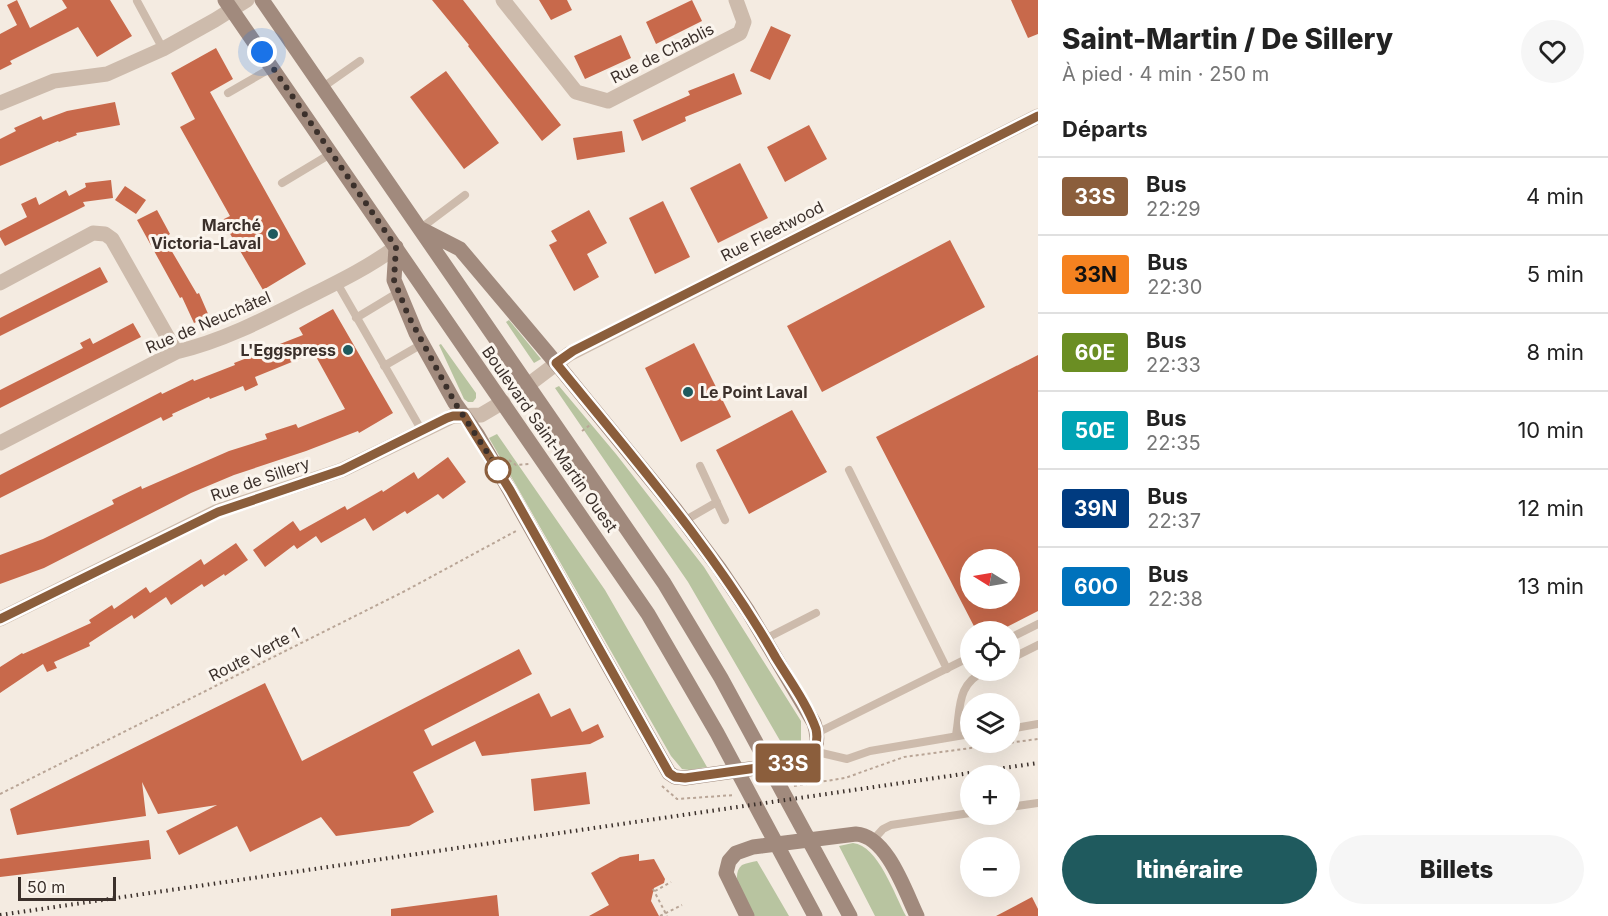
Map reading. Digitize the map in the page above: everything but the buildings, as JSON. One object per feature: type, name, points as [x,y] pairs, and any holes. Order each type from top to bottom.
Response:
[{"type":"main road","name":"Boulevard Saint-Martin Ouest","points":[[262,0],[651,562],[721,678],[850,916]]},
{"type":"main road","name":"Boulevard Saint-Martin Ouest","points":[[229,5],[660,633],[717,733],[815,916]]},
{"type":"main road","points":[[396,247],[394,280],[422,344],[510,490],[667,770],[682,779],[792,763],[805,759],[813,751],[816,742],[817,733],[811,717],[723,574],[684,521],[460,249],[421,229]]},
{"type":"main road","points":[[747,916],[729,881],[726,869],[733,855],[753,848],[860,834],[873,840],[883,850],[917,916]]},
{"type":"street","points":[[0,103],[54,81],[106,74],[163,49],[229,5],[247,0]]},
{"type":"street","name":"Rue de Chablis","points":[[503,0],[576,92],[608,101],[740,33],[744,22],[736,0]]},
{"type":"street","name":"Rue Fleetwood","points":[[528,385],[573,351],[1038,116]]},
{"type":"street","points":[[0,283],[93,233],[105,234],[112,239],[176,352]]},
{"type":"street","name":"Rue de Neuchâtel","points":[[0,443],[176,352],[206,345],[232,334],[337,283],[370,265],[396,247]]},
{"type":"street","name":"Rue de Sillery","points":[[0,619],[218,512],[342,470],[453,416],[481,415],[503,402]]},
{"type":"lane","points":[[137,1],[163,49]]},
{"type":"lane","points":[[323,87],[360,61]]},
{"type":"lane","points":[[228,93],[273,67]]},
{"type":"lane","points":[[282,183],[332,153]]},
{"type":"lane","points":[[421,229],[465,195]]},
{"type":"lane","points":[[337,283],[422,431]]},
{"type":"lane","points":[[357,318],[399,292]]},
{"type":"lane","points":[[384,366],[422,344]]},
{"type":"lane","points":[[700,466],[725,520]]},
{"type":"lane","points":[[849,470],[947,669]]},
{"type":"lane","points":[[684,521],[717,502]]},
{"type":"lane","points":[[765,639],[816,613]]},
{"type":"lane","points":[[1020,633],[1038,624]]},
{"type":"lane","points":[[1020,654],[1038,645]]},
{"type":"lane","points":[[817,733],[960,662]]},
{"type":"lane","points":[[956,735],[964,687],[970,681]]},
{"type":"lane","points":[[1020,727],[1038,724]]},
{"type":"lane","points":[[813,751],[847,759],[870,751],[960,735]]},
{"type":"lane","points":[[1020,806],[1038,803]]},
{"type":"lane","points":[[873,840],[883,829],[891,825],[960,815]]},
{"type":"path","points":[[582,430],[593,423]]},
{"type":"path","points":[[504,451],[512,463],[524,464]]},
{"type":"path","name":"Route Verte 1","points":[[0,794],[405,591],[516,531]]},
{"type":"path","points":[[807,784],[845,778],[904,757],[1038,739]]},
{"type":"path","points":[[664,789],[677,799],[726,796]]},
{"type":"path","points":[[666,915],[654,890],[671,882]]},
{"type":"path","points":[[660,916],[682,905]]},
{"type":"green space","points":[[509,320],[541,359],[534,363],[506,322]]},
{"type":"green space","points":[[441,344],[476,393],[473,402],[464,399],[439,345]]},
{"type":"green space","points":[[559,386],[616,454],[704,567],[801,721],[801,745],[795,750],[786,751],[688,582],[555,388]]},
{"type":"green space","points":[[497,434],[605,590],[707,767],[682,769],[671,756],[489,438]]},
{"type":"green space","points":[[853,843],[870,852],[878,862],[906,916],[875,916],[839,846]]},
{"type":"green space","points":[[757,861],[789,916],[753,916],[743,898],[737,876],[742,865]]},
{"type":"railway","points":[[0,915],[1038,763]]},
{"type":"bus line","name":"33S","points":[[0,619],[218,512],[342,470],[447,418],[464,416],[510,490],[669,773],[682,779],[792,763],[805,759],[815,746],[817,737],[814,723],[765,639],[728,581],[690,528],[556,363],[573,351],[1038,116]]},
{"type":"place","name":"Marché Victoria-Laval","points":[[273,234]]},
{"type":"place","name":"L'Eggspress","points":[[348,350]]},
{"type":"place","name":"Le Point Laval","points":[[688,392]]},
{"type":"route","points":[[262,52],[396,247],[394,280],[408,315],[455,403],[500,472],[498,470]]}]
